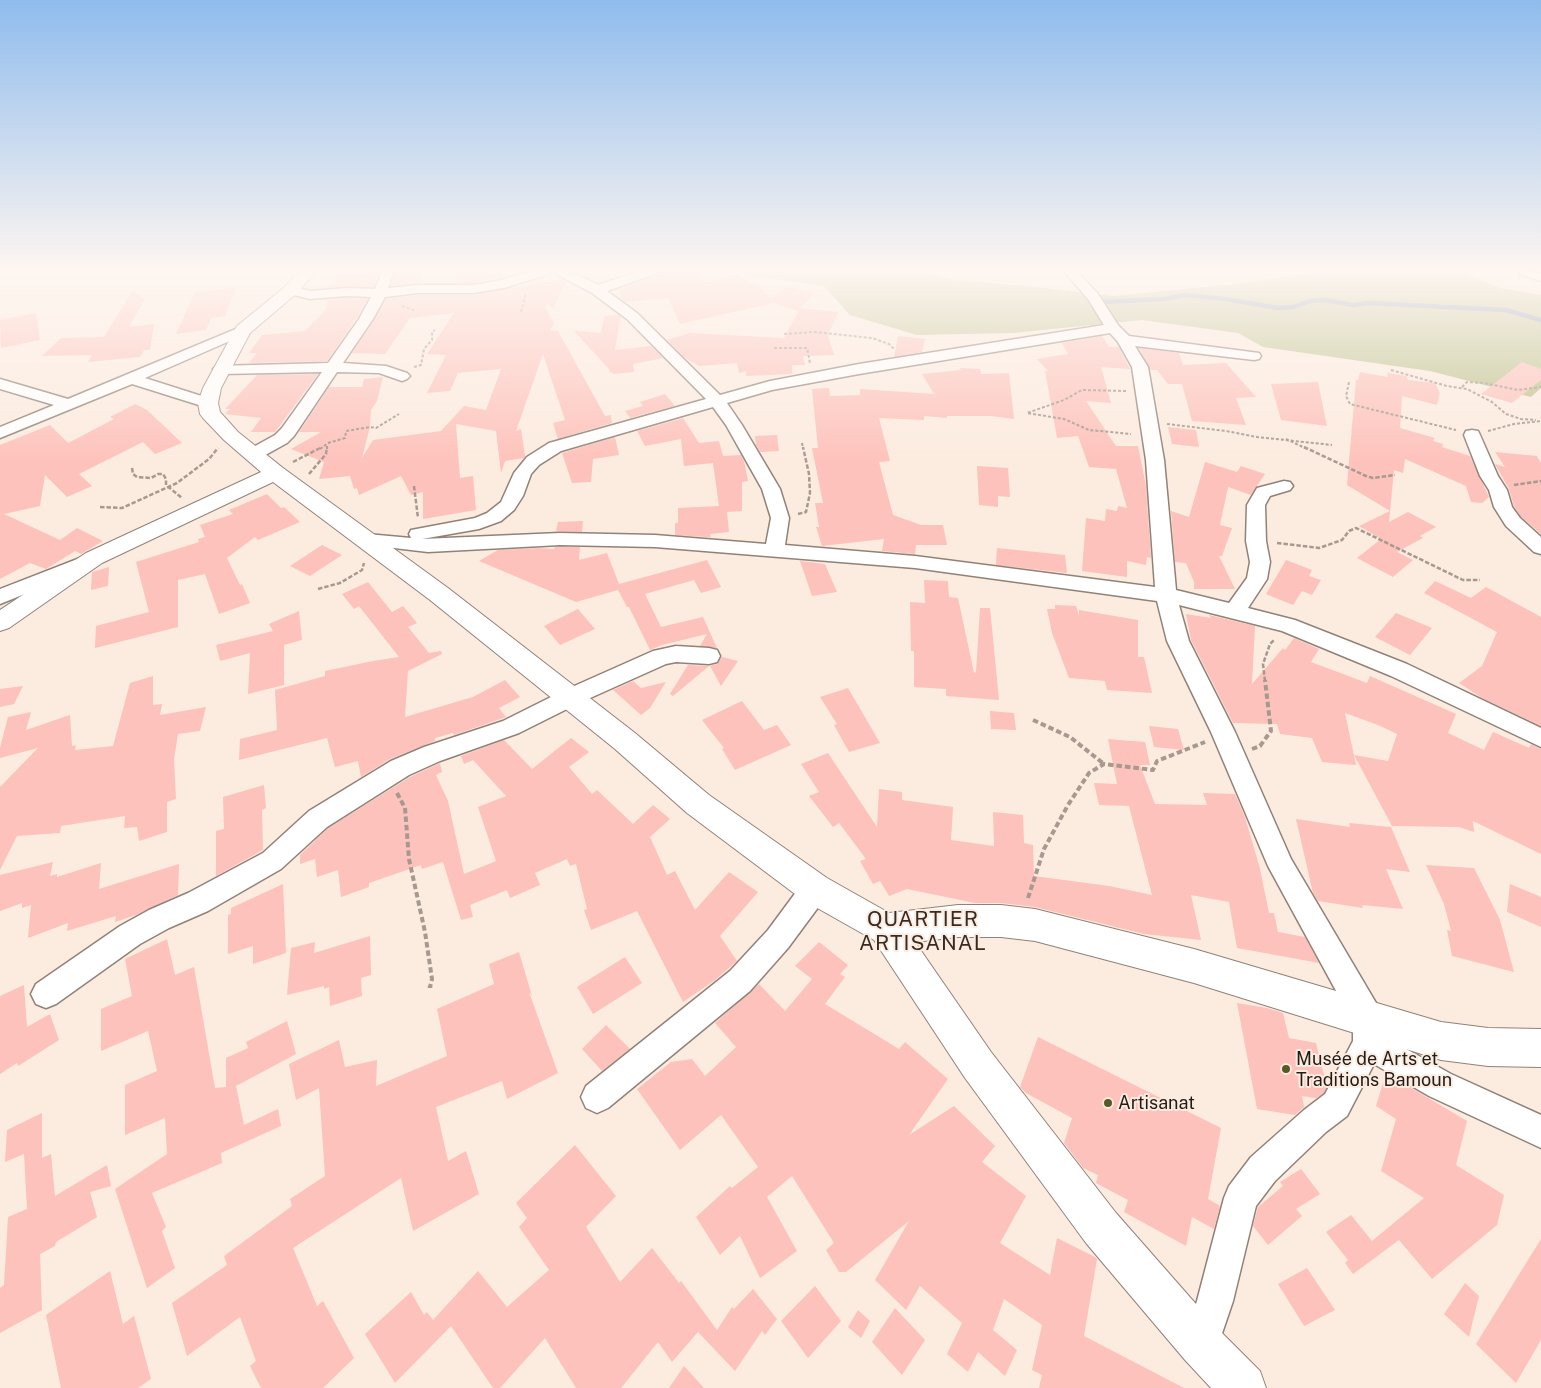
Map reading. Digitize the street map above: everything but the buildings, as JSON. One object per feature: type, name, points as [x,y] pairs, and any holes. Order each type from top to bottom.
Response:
[{"type":"street","points":[[0,434],[230,336]]},
{"type":"street","points":[[240,336],[212,388],[208,403],[210,414],[231,436],[282,478],[374,540],[571,697],[698,804],[815,889],[886,928],[978,1065],[1095,1220],[1201,1344],[1243,1388]]},
{"type":"street","points":[[254,454],[281,439],[288,432],[354,336]]},
{"type":"street","points":[[652,336],[716,401],[734,424],[767,482],[780,518],[775,550]]},
{"type":"street","points":[[374,540],[402,537],[479,523],[494,517],[508,506],[523,473],[533,461],[554,447],[770,386],[818,376],[1042,338],[1084,336]]},
{"type":"street","points":[[1119,336],[1140,367],[1158,495],[1162,565],[1166,595],[1178,641],[1223,732],[1280,866],[1368,1032],[1440,1085],[1541,1132]]},
{"type":"street","points":[[1127,336],[1195,350],[1254,356]]},
{"type":"street","points":[[221,369],[332,366],[381,369],[402,376]]},
{"type":"street","points":[[131,379],[208,403]]},
{"type":"street","points":[[0,384],[68,404]]},
{"type":"street","points":[[1472,435],[1489,476],[1498,490],[1503,507],[1513,522],[1541,548]]},
{"type":"street","points":[[0,597],[94,558],[209,505],[282,478]]},
{"type":"street","points":[[1237,612],[1239,603],[1257,579],[1260,562],[1256,541],[1256,505],[1263,492],[1284,486]]},
{"type":"street","points":[[374,540],[428,546],[560,538],[654,541],[973,568],[1166,595],[1288,625],[1399,670],[1541,738]]},
{"type":"street","points":[[0,622],[94,558]]},
{"type":"street","points":[[46,994],[130,935],[159,919],[198,902],[272,861],[318,819],[400,768],[432,754],[511,727],[571,697],[661,657],[676,654],[709,656]]},
{"type":"street","points":[[597,1097],[740,981],[778,939],[815,889]]},
{"type":"street","points":[[886,928],[958,921],[1001,921],[1035,925],[1194,966],[1368,1032],[1488,1047],[1541,1048]]},
{"type":"street","points":[[1201,1344],[1215,1301],[1241,1198],[1262,1170],[1315,1121],[1336,1105],[1368,1032]]},
{"type":"path","points":[[421,365],[424,349],[429,344],[431,336]]},
{"type":"path","points":[[850,336],[882,340],[894,350],[916,360]]},
{"type":"path","points":[[774,348],[807,348],[810,364],[818,376]]},
{"type":"path","points":[[1391,370],[1447,386],[1462,387],[1492,402],[1498,410],[1506,414],[1522,419],[1541,421]]},
{"type":"path","points":[[1349,382],[1346,396],[1350,404],[1409,417],[1472,435],[1514,424],[1541,421]]},
{"type":"path","points":[[1462,387],[1467,382],[1518,390],[1541,388]]},
{"type":"path","points":[[1144,392],[1082,390],[1064,400],[1027,413],[1064,419],[1089,430],[1226,431],[1257,437],[1332,444]]},
{"type":"path","points":[[282,478],[296,460],[315,452],[327,444],[346,438],[346,431],[370,427],[376,428],[399,414]]},
{"type":"path","points":[[100,507],[122,508],[168,487],[202,465],[231,436]]},
{"type":"path","points":[[1286,439],[1366,476],[1373,478],[1394,475]]},
{"type":"path","points":[[780,518],[806,512],[809,501],[809,474],[802,443]]},
{"type":"path","points":[[282,478],[308,475],[316,468],[326,454],[327,444]]},
{"type":"path","points":[[132,468],[133,474],[137,477],[151,478],[158,474],[163,474],[168,487],[182,498],[209,505]]},
{"type":"path","points":[[1498,490],[1525,482],[1541,481]]},
{"type":"path","points":[[402,537],[418,528],[414,486]]},
{"type":"path","points":[[1256,541],[1319,548],[1342,540],[1349,532],[1356,528],[1464,580],[1480,580]]},
{"type":"path","points":[[318,589],[340,583],[362,570],[374,540]]},
{"type":"path","points":[[1232,752],[1260,746],[1271,731],[1263,664],[1270,644],[1288,625]]},
{"type":"path","points":[[1033,720],[1070,737],[1104,764],[1153,770],[1157,761],[1166,760],[1223,732]]},
{"type":"path","points":[[1035,925],[1028,897],[1044,850],[1064,815],[1068,804],[1089,773],[1104,764]]},
{"type":"path","points":[[384,778],[400,797],[405,808],[409,859],[425,932],[432,979],[430,988]]},
{"type":"green space","points":[[1243,336],[1541,336],[1541,388],[1531,397],[1430,371],[1263,347]]},
{"type":"place","name":"Musée de Arts et Traditions Bamoun","points":[[1286,1069]]},
{"type":"place","name":"Artisanat","points":[[1108,1103]]},
{"type":"district","name":"QUARTIER ARTISANAL","points":[[923,932]]}]
